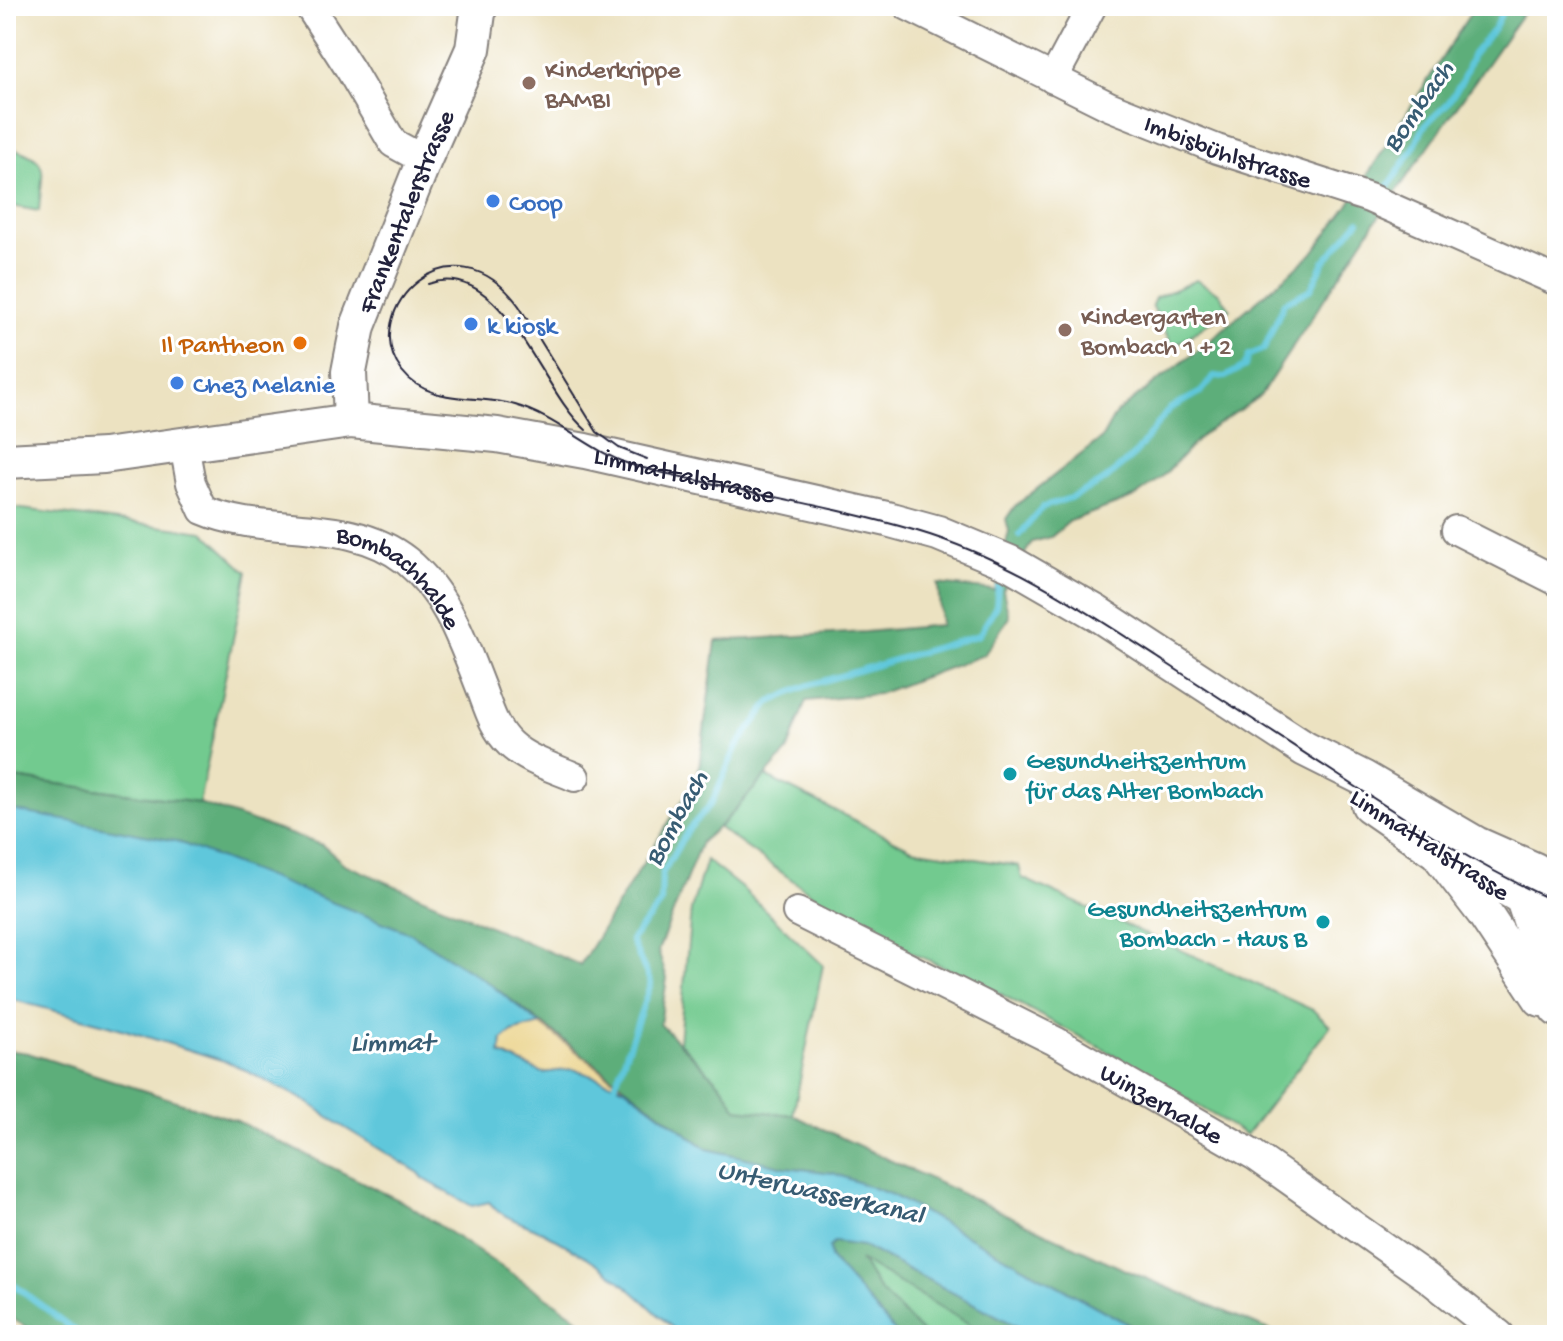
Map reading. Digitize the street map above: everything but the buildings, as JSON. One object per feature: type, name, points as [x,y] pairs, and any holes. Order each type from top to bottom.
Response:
[{"type":"main road","name":"Frankentalerstrasse","points":[[351,421],[349,372],[358,326],[424,160],[473,49],[479,6]]},
{"type":"main road","name":"Limmattalstrasse","points":[[6,461],[104,456],[351,421],[497,435],[585,451],[938,533],[1010,563],[1057,589],[1305,749],[1363,778],[1476,844],[1546,873],[1524,902]]},
{"type":"main road","name":"Limmattalstrasse","points":[[1305,749],[1346,789],[1437,852]]},
{"type":"main road","points":[[1437,852],[1512,954],[1536,995],[1557,1011]]},
{"type":"main road","points":[[1524,902],[1542,971],[1557,1011]]},
{"type":"street","points":[[309,6],[393,143],[424,160]]},
{"type":"street","name":"Imbisbühlstrasse","points":[[908,6],[1109,106],[1217,149],[1369,198],[1557,281]]},
{"type":"street","points":[[1053,79],[1092,6]]},
{"type":"street","name":"Bombachhalde","points":[[184,445],[191,483],[203,510],[237,520],[322,529],[369,538],[405,560],[433,586],[454,619],[496,727],[511,746],[575,777]]},
{"type":"street","points":[[1456,530],[1557,581]]},
{"type":"street","name":"Limmattalstrasse","points":[[1437,852],[1557,921]]},
{"type":"street","points":[[1512,954],[1514,921],[1524,902]]},
{"type":"street","name":"Winzerhalde","points":[[797,912],[1055,1041],[1254,1155],[1428,1278],[1500,1335]]},
{"type":"green space","points":[[1475,6],[1528,6],[1373,225],[1260,396],[1202,435],[1160,479],[1135,497],[1070,521],[1051,537],[1032,542],[1003,590],[1009,617],[984,655],[878,694],[806,701],[787,752],[723,823],[701,842],[658,951],[667,978],[660,1024],[723,1087],[737,1109],[793,1115],[1119,1267],[1281,1335],[1148,1335],[892,1195],[833,1173],[785,1167],[707,1149],[490,984],[410,933],[6,809],[6,777],[199,803],[322,845],[344,864],[580,965],[698,775],[716,641],[941,625],[938,584],[995,590],[1009,531],[1006,519],[1015,506],[1102,438],[1116,413],[1201,348],[1312,254],[1347,207]]},
{"type":"green space","points":[[6,146],[38,161],[42,174],[39,211],[6,205]]},
{"type":"green space","points":[[1196,280],[1220,294],[1230,309],[1173,347],[1152,305],[1155,298]]},
{"type":"green space","points":[[6,507],[204,532],[247,572],[199,803],[6,777]]},
{"type":"green space","points":[[765,776],[912,849],[1019,866],[1022,878],[1313,1010],[1330,1026],[1246,1135],[1118,1057],[982,984],[908,951],[843,916],[719,828]]},
{"type":"green space","points":[[706,860],[744,890],[823,965],[793,1115],[737,1110],[723,1087],[679,1042],[691,910]]},
{"type":"green space","points":[[6,1050],[28,1053],[235,1120],[407,1204],[572,1314],[598,1335],[40,1335],[6,1315]]},
{"type":"green space","points":[[835,1242],[1034,1335],[898,1335],[830,1258]]},
{"type":"green space","points":[[835,1242],[863,1246],[1034,1335],[988,1335],[860,1260],[880,1291],[925,1335],[898,1335],[830,1258],[829,1247]]},
{"type":"sand","points":[[540,1024],[625,1088],[573,1069],[543,1073],[500,1053],[502,1040],[512,1032]]},
{"type":"water","name":"Limmat","points":[[6,809],[176,841],[410,933],[490,984],[540,1024],[512,1032],[502,1040],[500,1054],[543,1073],[573,1069],[625,1088],[707,1149],[785,1167],[833,1173],[892,1195],[1148,1335],[1034,1335],[863,1246],[835,1242],[829,1247],[830,1258],[898,1335],[680,1335],[623,1283],[585,1256],[505,1215],[489,1202],[472,1206],[424,1179],[308,1102],[231,1063],[109,1025],[6,998]]},
{"type":"waterway","name":"Bombach","points":[[1388,187],[1425,125],[1448,103],[1462,81],[1473,54],[1494,29],[1505,6]]},
{"type":"waterway","name":"Bombach","points":[[1019,535],[1043,507],[1073,497],[1105,480],[1135,454],[1169,409],[1201,392],[1214,376],[1225,377],[1245,366],[1249,355],[1264,349],[1284,303],[1311,289],[1324,262],[1359,221]]},
{"type":"waterway","name":"Bombach","points":[[613,1091],[651,983],[631,940],[661,903],[662,874],[688,830],[711,804],[737,746],[770,702],[806,686],[979,635],[996,606],[998,587]]},
{"type":"waterway","points":[[6,1279],[81,1335]]},
{"type":"tram line","points":[[647,459],[619,448],[597,432],[519,306],[493,280],[466,269],[440,270],[418,282],[401,300],[391,323],[391,347],[402,371],[426,390],[530,410],[600,451],[629,464],[891,524],[983,556],[1045,587],[1104,623],[1446,844],[1557,902]]},
{"type":"tram line","points":[[428,284],[454,281],[478,290],[499,308],[569,411],[586,430]]},
{"type":"place","name":"Kinderkrippe BAMBI","points":[[529,83]]},
{"type":"place","name":"Coop","points":[[493,201]]},
{"type":"place","name":"k kiosk","points":[[471,324]]},
{"type":"place","name":"Kindergarten Bombach 1 + 2","points":[[1065,330]]},
{"type":"place","name":"Il Pantheon","points":[[300,343]]},
{"type":"place","name":"Chez Melanie","points":[[177,383]]},
{"type":"place","name":"Gesundheitszentrum für das Alter Bombach","points":[[1010,774]]},
{"type":"place","name":"Gesundheitszentrum Bombach - Haus B","points":[[1323,922]]},
{"type":"water label","name":"Unterwasserkanal","points":[[821,1190]]}]
